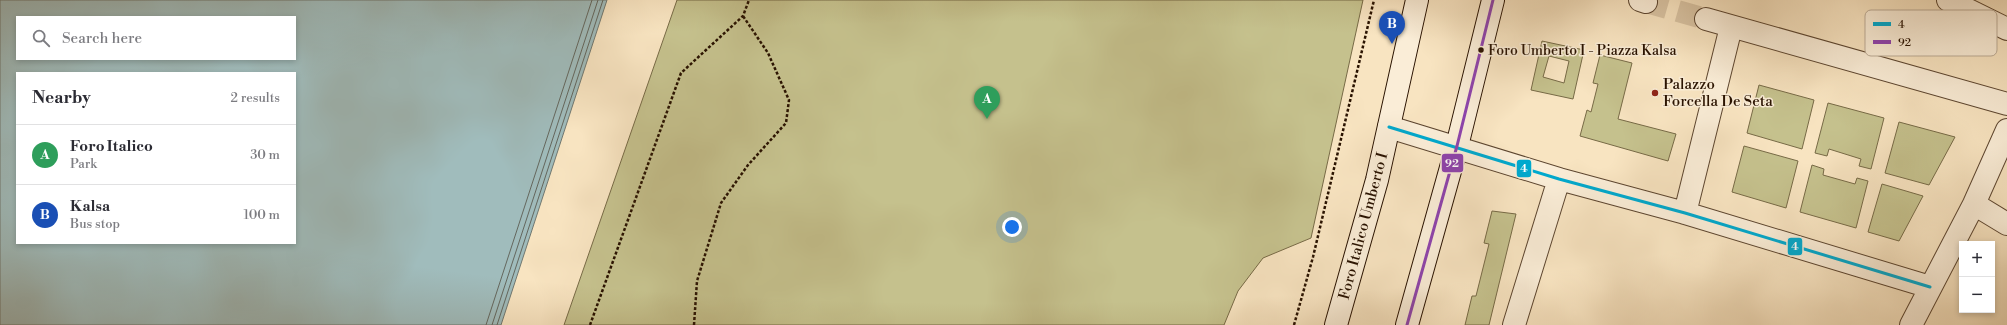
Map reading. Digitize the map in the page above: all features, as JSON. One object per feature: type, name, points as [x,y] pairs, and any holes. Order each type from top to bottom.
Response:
[{"type":"street","name":"Foro Italico Umberto I","points":[[1336,325],[1375,188],[1390,127],[1417,0]]},
{"type":"street","points":[[1407,325],[1457,146],[1493,0]]},
{"type":"street","points":[[1948,0],[1968,10]]},
{"type":"street","points":[[1706,19],[2007,104]]},
{"type":"street","points":[[1997,24],[2007,29]]},
{"type":"street","points":[[1685,213],[1731,27]]},
{"type":"street","points":[[1390,127],[1457,146],[1558,179],[1685,213],[1930,287]]},
{"type":"street","points":[[1911,325],[1974,204],[2007,130]]},
{"type":"street","points":[[1514,325],[1558,179]]},
{"type":"street","points":[[1974,204],[2007,224]]},
{"type":"path","points":[[590,325],[681,74],[743,16],[749,0]]},
{"type":"path","points":[[1294,325],[1313,257],[1374,0]]},
{"type":"path","points":[[694,325],[697,282],[721,204],[748,165],[786,123],[789,100],[768,53],[743,16]]},
{"type":"shaded area","points":[[677,0],[1363,0],[1311,238],[1263,258],[1238,291],[1224,325],[564,325]]},
{"type":"shaded area","points":[[1542,41],[1584,50],[1573,99],[1531,90]],"holes":[[[1549,56],[1569,61],[1564,83],[1543,77]]]},
{"type":"shaded area","points":[[1600,55],[1632,63],[1618,119],[1676,134],[1668,161],[1580,136],[1587,110],[1591,112],[1598,84],[1593,83]]},
{"type":"shaded area","points":[[1759,85],[1814,100],[1802,149],[1747,133]]},
{"type":"shaded area","points":[[1828,103],[1884,118],[1871,169],[1859,166],[1861,159],[1829,149],[1827,156],[1815,153]]},
{"type":"shaded area","points":[[1899,122],[1955,137],[1929,185],[1885,173]]},
{"type":"shaded area","points":[[1744,146],[1798,161],[1786,208],[1732,192]]},
{"type":"shaded area","points":[[1812,165],[1824,169],[1823,175],[1855,184],[1857,178],[1868,181],[1856,228],[1800,212]]},
{"type":"shaded area","points":[[1882,184],[1923,196],[1899,241],[1868,232]]},
{"type":"shaded area","points":[[1492,211],[1516,214],[1489,325],[1465,325],[1472,296],[1476,296],[1489,244],[1484,243]]},
{"type":"water","points":[[0,0],[607,0],[501,325],[0,325]]},
{"type":"tunnel","points":[[1646,2],[1706,19]]},
{"type":"transit line","name":"92","points":[[1407,325],[1457,146],[1493,0]]},
{"type":"transit line","name":"4","points":[[1389,127],[1559,179],[1685,213],[1930,287]]},
{"type":"place","name":"Kalsa","points":[[1392,44]]},
{"type":"place","name":"Foro Umberto I - Piazza Kalsa","points":[[1481,50]]},
{"type":"place","name":"Palazzo Forcella De Seta","points":[[1655,93]]},
{"type":"place","name":"Foro Italico","points":[[987,119]]}]
